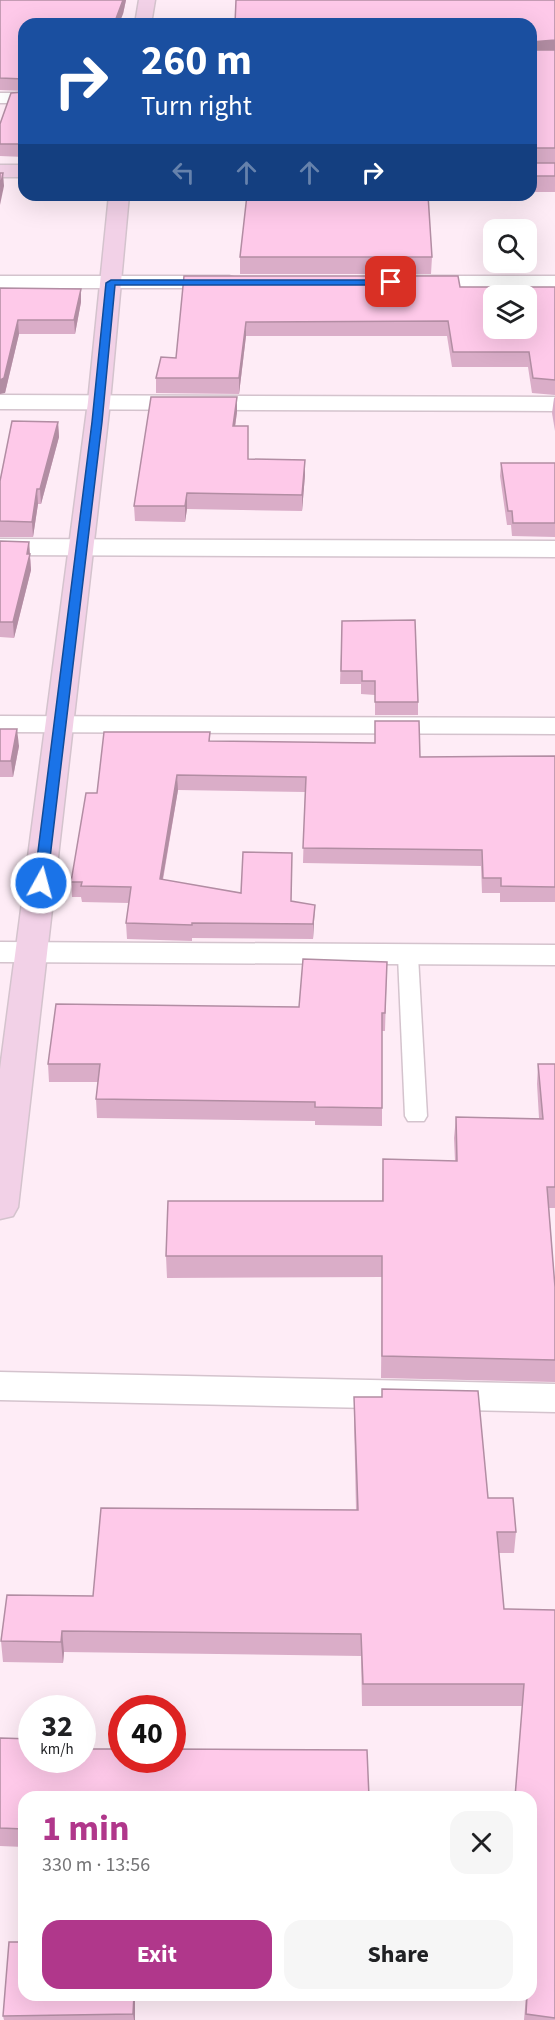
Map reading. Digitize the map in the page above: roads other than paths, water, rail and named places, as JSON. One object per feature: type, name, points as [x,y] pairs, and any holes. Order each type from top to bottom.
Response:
[{"type":"street","points":[[144,18],[147,0]]},
{"type":"street","points":[[0,98],[18,98]]},
{"type":"street","points":[[0,171],[18,171]]},
{"type":"street","points":[[0,1207],[99,402],[118,201]]},
{"type":"street","points":[[0,282],[251,282]]},
{"type":"street","points":[[391,282],[555,282]]},
{"type":"street","points":[[0,402],[555,404]]},
{"type":"street","points":[[0,548],[555,549]]},
{"type":"street","points":[[0,724],[555,726]]},
{"type":"street","points":[[0,952],[555,956]]},
{"type":"street","points":[[0,1386],[555,1398]]},
{"type":"lane","points":[[408,956],[416,1116]]}]
